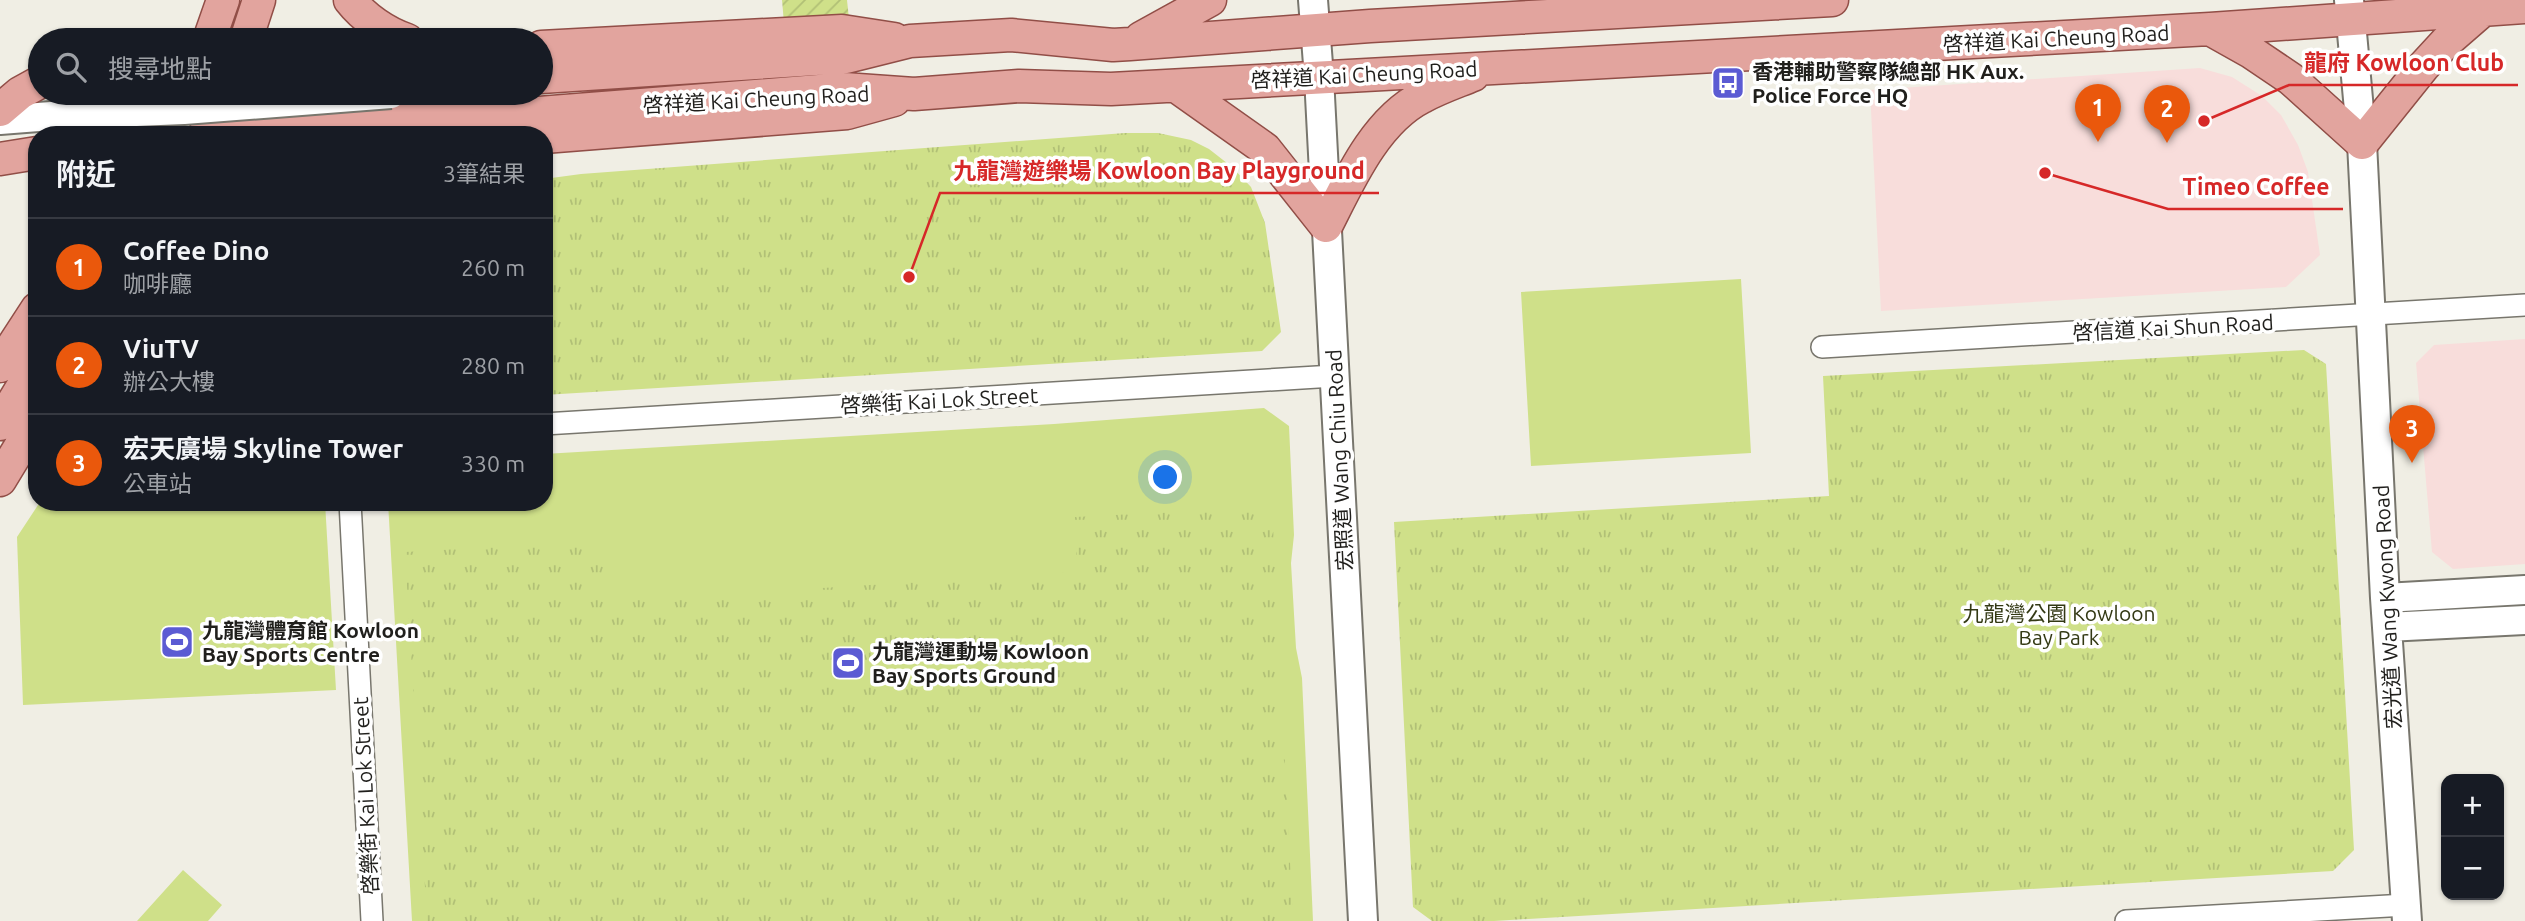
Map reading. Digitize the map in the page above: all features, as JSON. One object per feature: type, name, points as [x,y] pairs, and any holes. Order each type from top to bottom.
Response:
[{"type":"main road","points":[[213,28],[223,0]]},
{"type":"main road","points":[[250,28],[259,0]]},
{"type":"main road","points":[[349,0],[383,28]]},
{"type":"main road","points":[[1130,44],[1210,0]]},
{"type":"main road","points":[[1427,0],[1446,11],[1487,20]]},
{"type":"main road","name":"啓祥道 Kai Cheung Road","points":[[553,76],[846,57],[909,41],[1011,35],[1114,45],[1130,44],[1314,15],[1487,20],[1832,0]]},
{"type":"main road","name":"啓祥道 Kai Cheung Road","points":[[324,126],[514,115],[844,89],[914,94],[1019,86],[1111,89],[1176,86],[2210,29],[2349,10],[2525,7]]},
{"type":"main road","points":[[2210,29],[2291,79],[2362,143],[2423,67],[2484,9]]},
{"type":"main road","name":"宏光道 Wang Kwong Road","points":[[2349,10],[2362,143],[2385,598],[2407,913]]},
{"type":"main road","name":"宏照道 Wang Chiu Road","points":[[1314,15],[1320,77],[1363,921]]},
{"type":"main road","points":[[553,46],[842,31],[909,41]]},
{"type":"main road","points":[[1176,86],[1265,149],[1326,226],[1357,166],[1387,125],[1420,98],[1493,67]]},
{"type":"main road","points":[[0,110],[28,89]]},
{"type":"main road","points":[[553,135],[846,113],[914,94]]},
{"type":"main road","points":[[159,126],[177,105]]},
{"type":"main road","points":[[170,126],[181,105]]},
{"type":"main road","points":[[208,126],[218,105]]},
{"type":"main road","points":[[0,120],[246,105]]},
{"type":"main road","points":[[0,143],[28,142]]},
{"type":"main road","points":[[0,159],[28,154]]},
{"type":"main road","points":[[0,424],[17,359],[28,332]]},
{"type":"main road","points":[[0,480],[28,434]]},
{"type":"main road","points":[[2385,598],[2525,590]]},
{"type":"main road","points":[[2387,627],[2525,620]]},
{"type":"street","name":"啓信道 Kai Shun Road","points":[[1822,347],[2525,305]]},
{"type":"street","name":"啓樂街 Kai Lok Street","points":[[553,423],[1334,376]]},
{"type":"street","name":"啓樂街 Kai Lok Street","points":[[349,511],[372,921]]},
{"type":"street","points":[[2126,921],[2407,913]]},
{"type":"shaded area","points":[[2200,68],[2232,77],[2262,96],[2281,115],[2298,145],[2308,172],[2320,255],[2286,287],[1881,311],[1870,90]]},
{"type":"shaded area","points":[[2525,339],[2525,564],[2453,569],[2432,552],[2416,363],[2434,345]]},
{"type":"green space","points":[[782,0],[847,0],[849,19],[784,23]]},
{"type":"green space","points":[[1125,133],[1158,133],[1191,140],[1209,149],[1232,167],[1251,187],[1265,223],[1281,332],[1262,351],[553,394],[553,178]]},
{"type":"green space","points":[[1741,279],[1751,453],[1531,466],[1521,292]]},
{"type":"green space","name":"九龍灣公園 Kowloon Bay Park","points":[[2304,350],[2326,364],[2354,850],[2333,871],[1494,921],[1432,921],[1413,907],[1394,522],[1829,496],[1823,376]]},
{"type":"green space","name":"九龍灣運動場 Kowloon Bay Sports Ground","points":[[1264,408],[1289,426],[1294,535],[1291,563],[1296,648],[1302,678],[1313,921],[412,921],[389,511],[553,511],[553,453],[1054,424]]},
{"type":"green space","name":"九龍灣運動場 Kowloon Bay Sports Ground","points":[[1272,507],[1293,921],[427,921],[405,552],[603,541],[605,595],[694,596],[1077,572],[1075,517]]},
{"type":"green space","name":"九龍灣體育館 Kowloon Bay Sports Centre","points":[[34,511],[326,511],[336,690],[23,705],[17,537]]},
{"type":"green space","points":[[183,870],[222,905],[208,921],[137,921]]},
{"type":"place","name":"香港輔助警察隊總部 HK Aux. Police Force HQ","points":[[1728,83]]},
{"type":"place","name":"龍府 Kowloon Club","points":[[2204,121]]},
{"type":"place","name":"Coffee Dino","points":[[2098,142]]},
{"type":"place","name":"ViuTV","points":[[2167,143]]},
{"type":"place","name":"Timeo Coffee","points":[[2045,173]]},
{"type":"place","name":"九龍灣遊樂場 Kowloon Bay Playground","points":[[909,277]]},
{"type":"place","name":"宏天廣場 Skyline Tower","points":[[2412,463]]},
{"type":"place","name":"九龍灣體育館 Kowloon Bay Sports Centre","points":[[177,642]]},
{"type":"place","name":"九龍灣運動場 Kowloon Bay Sports Ground","points":[[848,663]]}]
